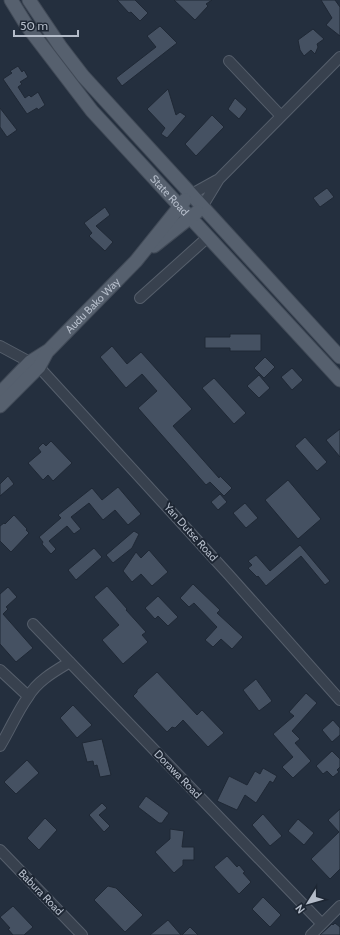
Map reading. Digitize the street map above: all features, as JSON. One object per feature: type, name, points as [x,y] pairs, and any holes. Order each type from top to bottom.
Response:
[{"type":"main road","name":"State Road","points":[[11,0],[27,26],[83,100],[340,380]]},
{"type":"main road","name":"State Road","points":[[29,0],[60,46],[83,76],[190,195],[340,357]]},
{"type":"main road","name":"Audu Bako Way","points":[[0,406],[35,364],[136,261],[190,195]]},
{"type":"main road","name":"Audu Bako Way","points":[[136,261],[202,207]]},
{"type":"main road","name":"Audu Bako Way","points":[[0,393],[35,364]]},
{"type":"street","points":[[202,207],[219,179],[340,57]]},
{"type":"street","points":[[229,61],[281,116]]},
{"type":"street","points":[[190,195],[219,179]]},
{"type":"street","points":[[140,298],[208,237]]},
{"type":"street","name":"Yan Dutse Road","points":[[0,346],[35,364],[229,575],[340,700]]},
{"type":"street","name":"Dorawa Road","points":[[33,624],[322,924]]},
{"type":"street","points":[[0,746],[28,696],[48,676],[70,662]]},
{"type":"street","points":[[0,670],[28,696]]},
{"type":"street","name":"Babura Road","points":[[0,850],[82,935]]},
{"type":"street","points":[[311,935],[340,906]]},
{"type":"building","points":[[117,0],[135,0],[148,13],[140,21],[131,12],[129,13]]},
{"type":"building","points":[[174,0],[212,0],[206,4],[208,6],[195,20]]},
{"type":"building","points":[[321,0],[335,0],[340,7],[340,36],[326,25],[332,18]]},
{"type":"building","points":[[160,26],[177,43],[122,86],[116,78],[156,47],[147,36]]},
{"type":"building","points":[[313,29],[324,39],[317,44],[318,47],[315,54],[311,50],[304,56],[300,50],[298,40]]},
{"type":"building","points":[[18,66],[22,72],[24,70],[28,77],[20,82],[22,84],[18,87],[25,98],[29,95],[31,97],[38,92],[45,105],[38,110],[37,108],[27,114],[3,79],[12,73],[10,71]]},
{"type":"building","points":[[168,89],[176,115],[180,112],[186,116],[167,138],[161,134],[165,128],[147,109]]},
{"type":"building","points":[[235,98],[247,109],[239,119],[228,109]]},
{"type":"building","points":[[0,108],[17,130],[7,137],[0,127]]},
{"type":"building","points":[[212,115],[224,127],[196,156],[185,144]]},
{"type":"building","points":[[327,188],[334,197],[320,207],[313,198]]},
{"type":"building","points":[[105,207],[110,215],[96,226],[113,242],[105,251],[89,236],[92,233],[84,223]]},
{"type":"building","points":[[230,334],[261,334],[261,351],[230,351],[230,348],[205,348],[205,337],[230,337]]},
{"type":"building","points":[[112,346],[127,364],[141,352],[192,409],[173,426],[219,478],[220,476],[232,488],[224,496],[210,482],[206,485],[138,408],[157,391],[142,374],[126,388],[100,357]]},
{"type":"building","points":[[265,357],[275,367],[264,378],[254,368]]},
{"type":"building","points":[[292,368],[303,380],[292,390],[281,377]]},
{"type":"building","points":[[259,375],[270,388],[259,398],[247,386]]},
{"type":"building","points":[[214,378],[246,413],[234,424],[202,388]]},
{"type":"building","points":[[340,429],[340,457],[326,440]]},
{"type":"building","points":[[305,437],[327,462],[317,471],[295,446]]},
{"type":"building","points":[[51,441],[72,463],[53,481],[48,475],[43,480],[28,463],[41,452],[38,448],[43,443],[46,446]]},
{"type":"building","points":[[8,476],[14,484],[0,496],[0,484]]},
{"type":"building","points":[[288,480],[321,519],[298,539],[265,500]]},
{"type":"building","points":[[118,487],[141,514],[128,525],[115,510],[103,520],[89,503],[71,517],[81,529],[74,534],[67,526],[49,541],[56,549],[51,554],[42,544],[43,542],[39,537],[61,518],[58,515],[92,488],[102,500]]},
{"type":"building","points":[[220,494],[227,502],[218,510],[211,502]]},
{"type":"building","points":[[245,503],[258,518],[246,528],[233,513]]},
{"type":"building","points":[[14,515],[29,533],[11,552],[0,541],[0,526],[4,523],[5,524]]},
{"type":"building","points":[[134,531],[139,534],[132,548],[113,563],[106,555]]},
{"type":"building","points":[[300,545],[330,581],[325,585],[301,556],[266,586],[258,576],[257,577],[248,568],[252,565],[248,561],[256,555],[270,571]]},
{"type":"building","points":[[94,548],[102,557],[76,580],[68,570]]},
{"type":"building","points":[[149,550],[168,572],[152,586],[141,574],[132,582],[123,571],[136,552],[141,558]]},
{"type":"building","points":[[193,584],[220,610],[217,613],[243,637],[232,649],[221,639],[213,647],[205,640],[217,627],[194,603],[189,607],[180,598]]},
{"type":"building","points":[[107,586],[146,632],[142,635],[148,642],[123,664],[102,640],[119,625],[94,597]]},
{"type":"building","points":[[8,587],[17,597],[6,607],[8,609],[3,614],[33,648],[16,662],[0,644],[0,594]]},
{"type":"building","points":[[158,596],[178,617],[168,626],[158,616],[155,619],[145,608]]},
{"type":"building","points":[[157,672],[197,715],[202,710],[224,733],[208,747],[183,720],[175,728],[172,727],[167,732],[133,696],[137,690]]},
{"type":"building","points":[[256,679],[272,701],[259,711],[243,690]]},
{"type":"building","points":[[306,693],[317,703],[292,731],[300,739],[295,743],[311,761],[293,778],[282,767],[293,757],[273,734],[294,716],[289,712]]},
{"type":"building","points":[[73,705],[92,725],[77,738],[60,718]]},
{"type":"building","points":[[333,720],[340,728],[340,735],[332,742],[322,730]]},
{"type":"building","points":[[102,739],[111,775],[100,777],[97,765],[94,766],[93,761],[87,762],[82,743]]},
{"type":"building","points":[[332,751],[340,759],[340,767],[337,770],[339,772],[333,777],[327,771],[323,774],[316,766]]},
{"type":"building","points":[[27,760],[39,773],[16,794],[4,782]]},
{"type":"building","points":[[263,768],[277,776],[273,783],[270,781],[256,803],[245,795],[237,810],[217,801],[229,776],[247,785],[255,771],[260,774]]},
{"type":"building","points":[[146,796],[169,813],[162,823],[159,823],[138,807]]},
{"type":"building","points":[[102,803],[107,808],[99,815],[110,826],[104,832],[89,815]]},
{"type":"building","points":[[340,809],[340,869],[330,879],[311,859],[339,832],[328,820]]},
{"type":"building","points":[[263,814],[282,836],[270,846],[252,825]]},
{"type":"building","points":[[45,818],[57,830],[39,850],[27,838]]},
{"type":"building","points":[[298,819],[314,833],[304,845],[288,831]]},
{"type":"building","points":[[170,829],[184,831],[182,847],[194,847],[194,860],[183,860],[183,865],[174,873],[155,852],[170,839]]},
{"type":"building","points":[[227,856],[237,867],[239,865],[245,872],[243,873],[251,882],[239,894],[214,867]]},
{"type":"building","points":[[108,886],[116,888],[143,915],[125,932],[94,900]]},
{"type":"building","points":[[263,897],[281,915],[270,927],[252,909]]},
{"type":"building","points":[[13,906],[33,927],[24,935],[13,935],[8,929],[10,928],[0,917]]},
{"type":"building","points":[[168,920],[181,935],[150,935]]},
{"type":"building","points":[[335,923],[340,927],[340,935],[320,935],[332,924],[333,925]]},
{"type":"building","points":[[190,927],[198,935],[182,935]]}]
